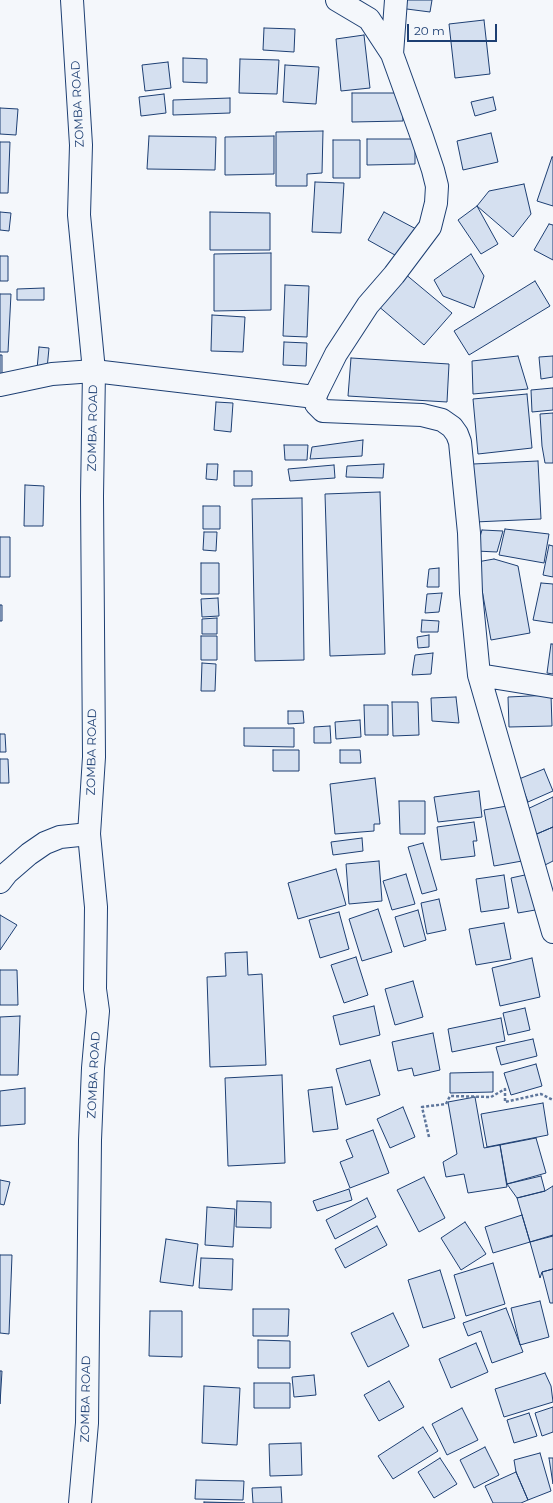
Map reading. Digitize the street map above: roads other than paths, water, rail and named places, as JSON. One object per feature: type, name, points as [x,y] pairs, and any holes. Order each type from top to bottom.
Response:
[{"type":"main road","name":"ZOMBA ROAD","points":[[72,0],[81,145],[79,214],[94,371],[92,496],[94,757],[89,834],[96,907],[95,989],[98,1011],[93,1068],[90,1140],[87,1423],[80,1503]]},
{"type":"main road","points":[[337,0],[369,19],[392,54],[433,170],[437,186],[436,203],[430,227],[394,275],[368,305],[336,354],[315,397],[316,404],[323,411],[422,415],[442,420],[452,427],[457,434],[460,442],[468,526],[471,593],[479,675],[553,932]]},
{"type":"main road","points":[[392,54],[396,0]]},
{"type":"main road","points":[[0,385],[52,374],[94,371],[315,397]]},
{"type":"main road","points":[[479,675],[553,687]]},
{"type":"main road","points":[[0,882],[7,873],[29,854],[45,843],[60,837],[89,834]]}]
